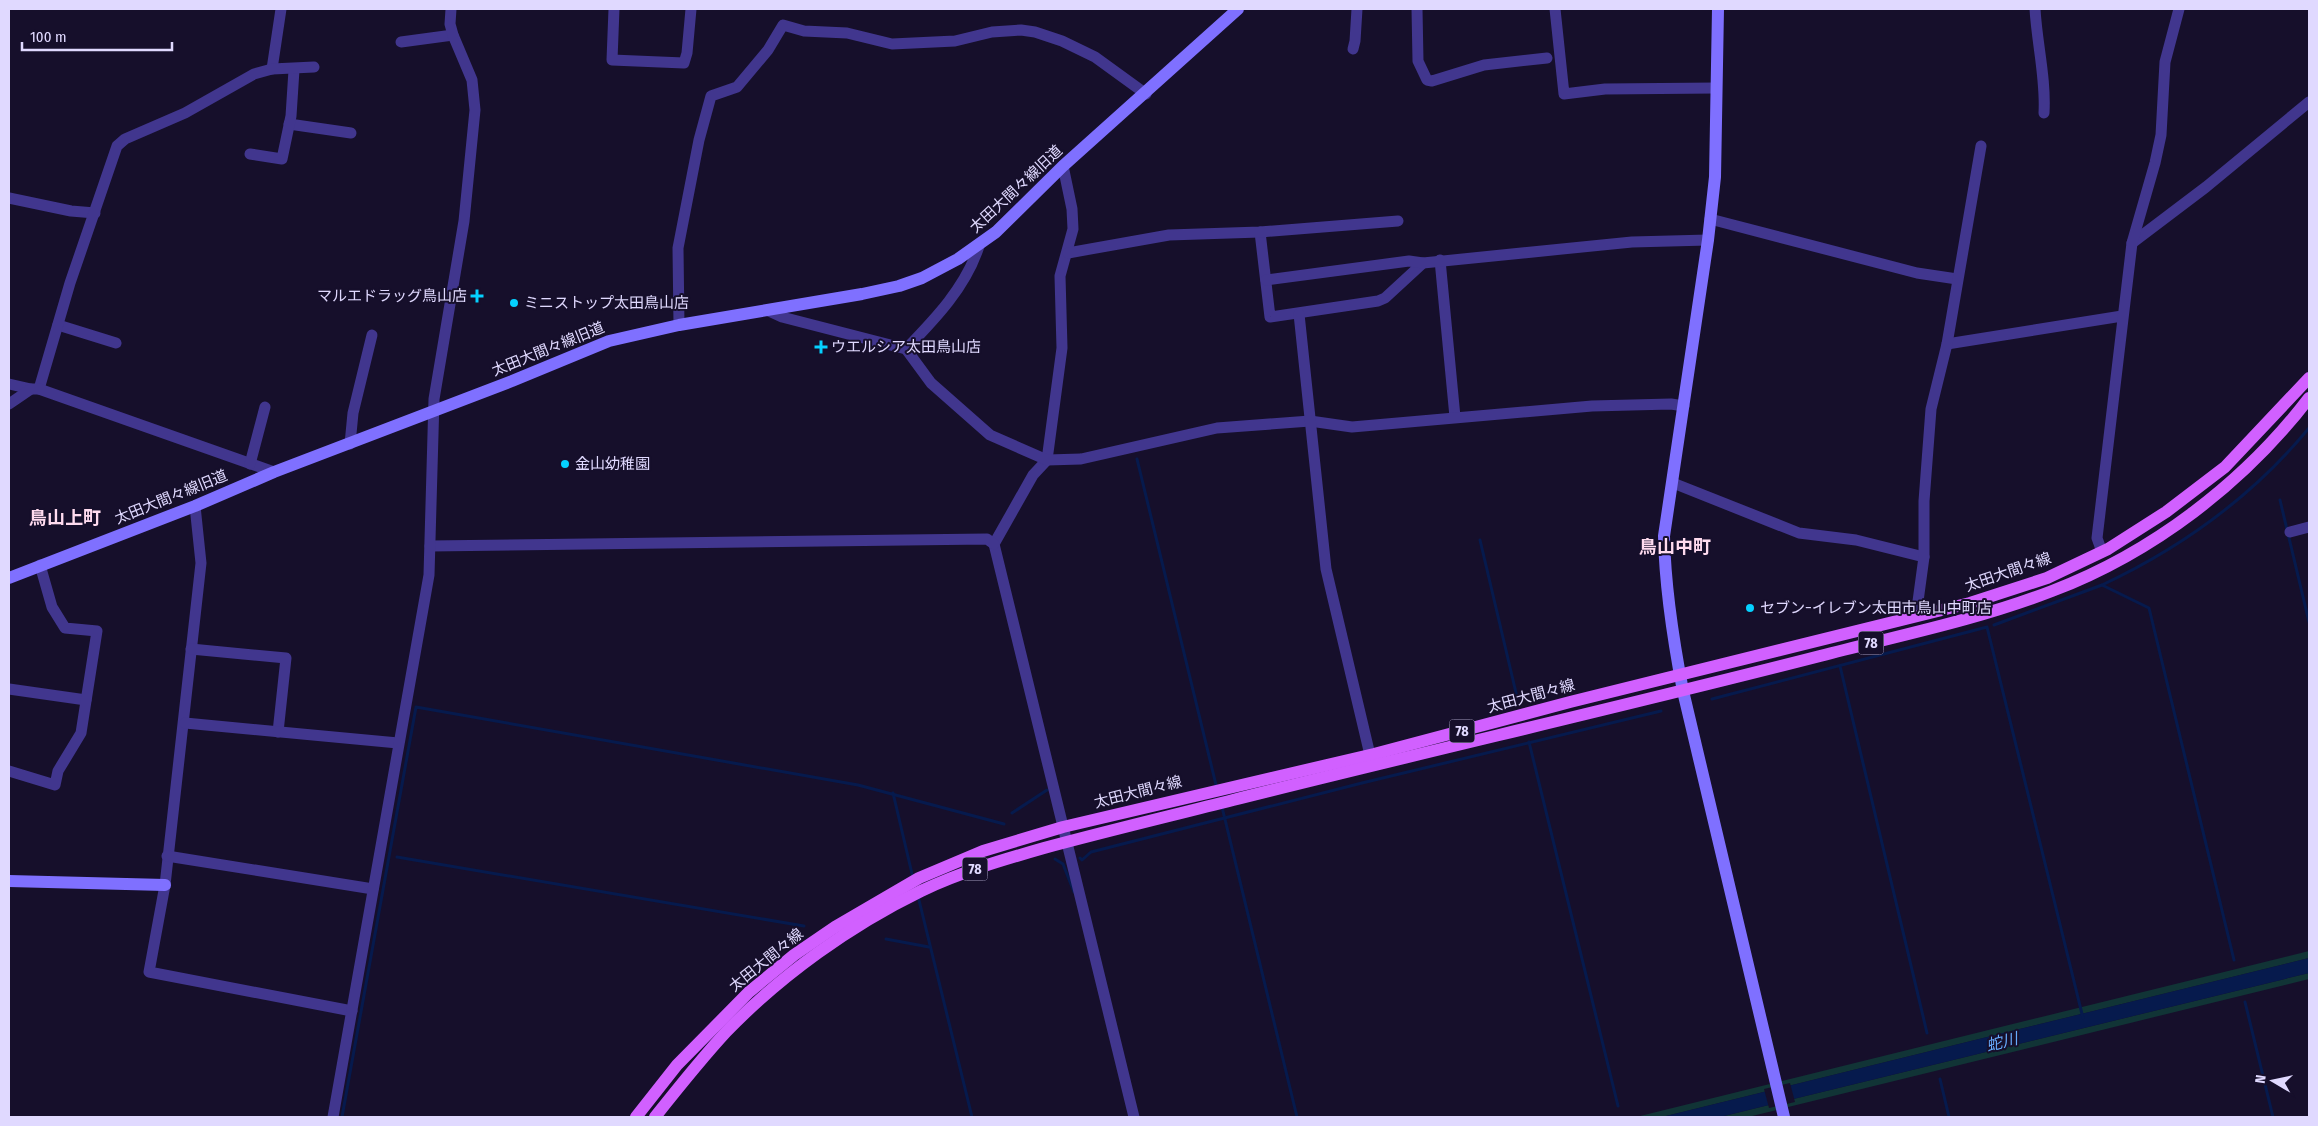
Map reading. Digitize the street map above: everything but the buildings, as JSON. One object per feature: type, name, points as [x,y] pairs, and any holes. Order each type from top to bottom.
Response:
[{"type":"main road","name":"太田大間々線","points":[[636,1117],[677,1065],[749,992],[794,955],[835,927],[919,878],[983,851],[1063,827],[1370,755],[1970,603],[2047,578],[2102,552],[2166,512],[2225,468],[2309,378]]},
{"type":"main road","name":"太田大間々線","points":[[654,1117],[720,1039],[760,1000],[841,939],[922,891],[984,865],[1066,842],[1373,765],[1683,691],[1989,613],[2056,590],[2122,558],[2177,525],[2242,473],[2270,444],[2309,398]]},
{"type":"street","points":[[272,69],[281,9]]},
{"type":"street","points":[[333,1117],[429,575],[433,411],[464,221],[475,110],[472,80],[450,24],[451,9]]},
{"type":"street","points":[[614,9],[612,60],[684,63],[687,53],[691,9]]},
{"type":"street","name":"太田大間々線旧道","points":[[9,578],[195,506],[274,472],[512,381],[609,341],[679,325],[769,311],[899,286],[943,268],[979,246],[1063,166],[1146,94],[1238,9]]},
{"type":"street","points":[[1352,49],[1355,41],[1357,9]]},
{"type":"street","points":[[1417,9],[1418,61],[1427,80],[1432,81],[1484,65],[1547,58]]},
{"type":"street","points":[[1555,9],[1564,94],[1605,89],[1716,88]]},
{"type":"street","points":[[1718,9],[1717,151],[1708,240],[1664,536],[1665,573],[1672,633],[1683,691],[1784,1114]]},
{"type":"street","points":[[2035,9],[2037,41],[2046,90],[2044,113]]},
{"type":"street","points":[[2102,552],[2097,538],[2132,243],[2161,135],[2165,62],[2179,9]]},
{"type":"street","points":[[679,325],[678,248],[699,140],[711,96],[736,87],[768,50],[783,25],[804,31],[847,33],[892,44],[954,40],[992,32],[1020,30],[1035,32],[1062,41],[1095,57],[1146,94]]},
{"type":"street","points":[[401,42],[453,35]]},
{"type":"street","points":[[9,404],[35,389],[117,146],[125,138],[185,113],[240,81],[272,69],[294,70],[314,67]]},
{"type":"street","points":[[250,154],[282,159],[289,124],[294,70]]},
{"type":"street","points":[[2132,243],[2206,188],[2309,102]]},
{"type":"street","points":[[289,124],[351,133]]},
{"type":"street","points":[[1916,616],[1924,556],[1924,501],[1931,410],[1947,344],[1981,146]]},
{"type":"street","points":[[994,544],[1033,475],[1048,460],[1061,356],[1060,276],[1068,253],[1073,229],[1072,209],[1063,166]]},
{"type":"street","points":[[9,198],[71,211],[95,213]]},
{"type":"street","points":[[1710,219],[1917,273],[1957,280]]},
{"type":"street","points":[[1068,253],[1169,236],[1260,232],[1398,221]]},
{"type":"street","points":[[1260,232],[1270,317],[1378,301],[1386,298],[1424,263]]},
{"type":"street","points":[[1266,280],[1409,261],[1424,263],[1632,242],[1708,240]]},
{"type":"street","points":[[906,350],[934,322],[973,265],[979,246]]},
{"type":"street","points":[[1440,260],[1455,417]]},
{"type":"street","points":[[769,311],[782,318],[906,350],[931,383],[990,435],[1048,460],[1081,459],[1217,428],[1310,422],[1352,427],[1592,406],[1672,404],[1684,406]]},
{"type":"street","points":[[1299,314],[1326,569],[1370,755]]},
{"type":"street","points":[[1947,344],[2122,316]]},
{"type":"street","points":[[58,325],[116,343]]},
{"type":"street","points":[[350,444],[353,413],[372,335]]},
{"type":"street","points":[[9,384],[35,389],[274,472]]},
{"type":"street","points":[[250,464],[265,407]]},
{"type":"street","points":[[1673,483],[1798,533],[1856,540],[1924,556]]},
{"type":"street","points":[[195,506],[201,563],[185,723],[165,885],[149,972],[352,1011]]},
{"type":"street","points":[[2290,532],[2309,527]]},
{"type":"street","points":[[430,546],[987,539],[994,544],[1134,1117]]},
{"type":"street","points":[[9,771],[55,785],[58,771],[81,734],[97,630],[66,628],[52,607],[40,565]]},
{"type":"street","points":[[191,649],[286,658],[278,732]]},
{"type":"street","points":[[9,689],[86,700]]},
{"type":"street","points":[[185,723],[398,743]]},
{"type":"street","points":[[168,856],[373,890]]},
{"type":"street","points":[[9,881],[165,885]]},
{"type":"green space","points":[[2309,951],[2309,958],[1662,1117],[1636,1117]]},
{"type":"green space","points":[[2309,973],[2309,979],[1748,1117],[1720,1117]]},
{"type":"water","name":"蛇川","points":[[2309,958],[2309,973],[1720,1117],[1662,1117]]},
{"type":"pier","points":[[1790,1083],[1795,1102],[1769,1108],[1764,1089]]},
{"type":"waterway","points":[[2102,585],[2160,554],[2214,518],[2264,476],[2309,428]]},
{"type":"waterway","points":[[1137,459],[1217,789]]},
{"type":"waterway","points":[[2280,500],[2309,622]]},
{"type":"waterway","points":[[1480,540],[1517,697]]},
{"type":"waterway","points":[[1994,625],[2102,585],[2149,608],[2234,960]]},
{"type":"waterway","points":[[1712,699],[1987,627],[2083,1018]]},
{"type":"waterway","points":[[1840,666],[1927,1033]]},
{"type":"waterway","points":[[342,1117],[416,707],[858,785],[1004,824]]},
{"type":"waterway","points":[[1080,858],[1082,860],[1091,852],[1362,783],[1661,711]]},
{"type":"waterway","points":[[1529,742],[1618,1106]]},
{"type":"waterway","points":[[1012,813],[1047,790]]},
{"type":"waterway","points":[[893,793],[913,878]]},
{"type":"waterway","points":[[1222,807],[1297,1117]]},
{"type":"waterway","points":[[397,857],[804,926]]},
{"type":"waterway","points":[[1055,859],[1063,864],[1074,892]]},
{"type":"waterway","points":[[918,896],[972,1117]]},
{"type":"waterway","points":[[886,939],[929,947]]},
{"type":"waterway","points":[[2245,1002],[2273,1117]]},
{"type":"waterway","points":[[1940,1079],[1949,1117]]},
{"type":"place","name":"マルエドラッグ鳥山店","points":[[477,296]]},
{"type":"place","name":"ミニストップ太田鳥山店","points":[[514,303]]},
{"type":"place","name":"ウエルシア太田鳥山店","points":[[821,347]]},
{"type":"place","name":"金山幼稚園","points":[[565,464]]},
{"type":"place","name":"セブン−イレブン太田市鳥山中町店","points":[[1750,608]]},
{"type":"district","name":"鳥山上町","points":[[65,518]]},
{"type":"district","name":"鳥山中町","points":[[1675,547]]}]
